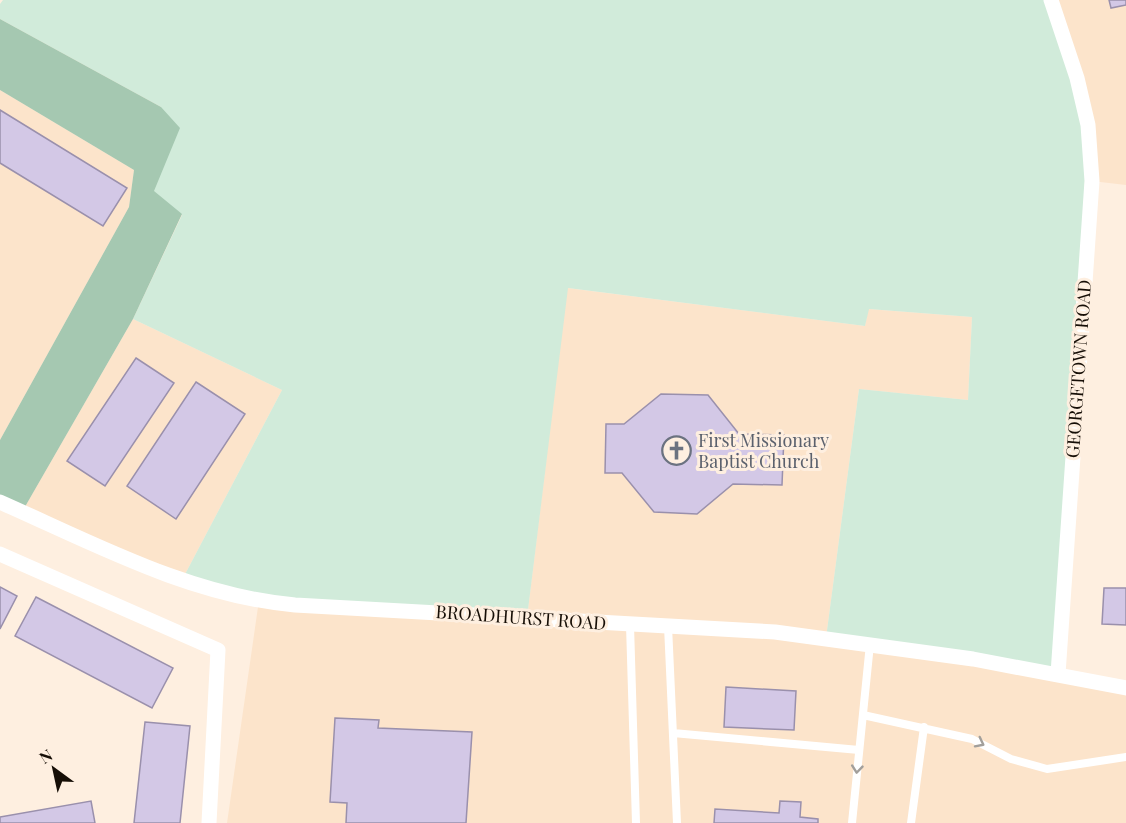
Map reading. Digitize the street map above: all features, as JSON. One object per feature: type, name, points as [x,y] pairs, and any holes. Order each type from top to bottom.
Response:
[{"type":"street","name":"GEORGETOWN ROAD","points":[[1051,0],[1077,78],[1088,125],[1092,181],[1058,674]]},
{"type":"street","name":"BROADHURST ROAD","points":[[0,502],[182,580],[233,597],[291,605],[776,632],[870,644],[1058,674]]},
{"type":"street","points":[[0,554],[218,650],[209,823]]},
{"type":"street","points":[[1058,674],[1126,688]]},
{"type":"lane","points":[[630,624],[636,823]]},
{"type":"lane","points":[[668,626],[677,823]]},
{"type":"lane","points":[[852,823],[870,644]]},
{"type":"lane","points":[[862,715],[972,739],[1011,759],[1047,769],[1126,757]]},
{"type":"lane","points":[[910,823],[924,727]]},
{"type":"lane","points":[[673,733],[859,750]]},
{"type":"shaded area","points":[[1051,0],[1126,0],[1126,185],[1092,181]]},
{"type":"shaded area","points":[[0,90],[134,170],[129,207],[0,440]]},
{"type":"shaded area","points":[[567,288],[865,326],[868,309],[972,317],[968,400],[859,389],[826,638],[1126,688],[1126,823],[227,823],[259,600],[527,618]]},
{"type":"shaded area","points":[[133,319],[282,390],[182,580],[22,512]]},
{"type":"green space","points":[[3,0],[1051,0],[1088,125],[1058,674],[826,638],[859,389],[968,400],[972,317],[869,309],[865,326],[568,288],[527,618],[291,605],[182,580],[282,390],[133,319],[182,215],[153,191],[161,107],[0,19],[0,4]]},
{"type":"green space","points":[[0,19],[161,107],[180,128],[154,191],[182,214],[133,319],[22,512],[0,502],[0,440],[129,207],[134,170],[0,90]]},
{"type":"building","points":[[1109,0],[1126,0],[1126,5],[1111,8]]},
{"type":"building","points":[[0,110],[127,188],[103,226],[0,163]]},
{"type":"building","points":[[136,358],[174,383],[105,486],[67,461]]},
{"type":"building","points":[[196,382],[245,414],[176,519],[127,486]]},
{"type":"building","points":[[661,394],[708,395],[739,434],[784,435],[782,485],[733,484],[697,514],[654,512],[622,473],[605,473],[606,424],[624,424]]},
{"type":"building","points":[[0,587],[17,596],[0,629]]},
{"type":"building","points":[[1104,588],[1126,588],[1126,625],[1102,624]]},
{"type":"building","points":[[36,597],[173,668],[152,708],[15,636]]},
{"type":"building","points":[[726,687],[796,691],[794,730],[724,727]]},
{"type":"building","points":[[335,718],[379,720],[378,728],[472,732],[466,823],[346,823],[347,803],[330,802]]},
{"type":"building","points":[[145,722],[190,726],[180,823],[134,823]]},
{"type":"building","points":[[91,801],[95,823],[0,823],[0,817]]},
{"type":"building","points":[[780,801],[801,802],[800,817],[818,819],[818,823],[714,823],[715,809],[779,813]]},
{"type":"place","name":"First Missionary Baptist Church","points":[[677,451]]}]
